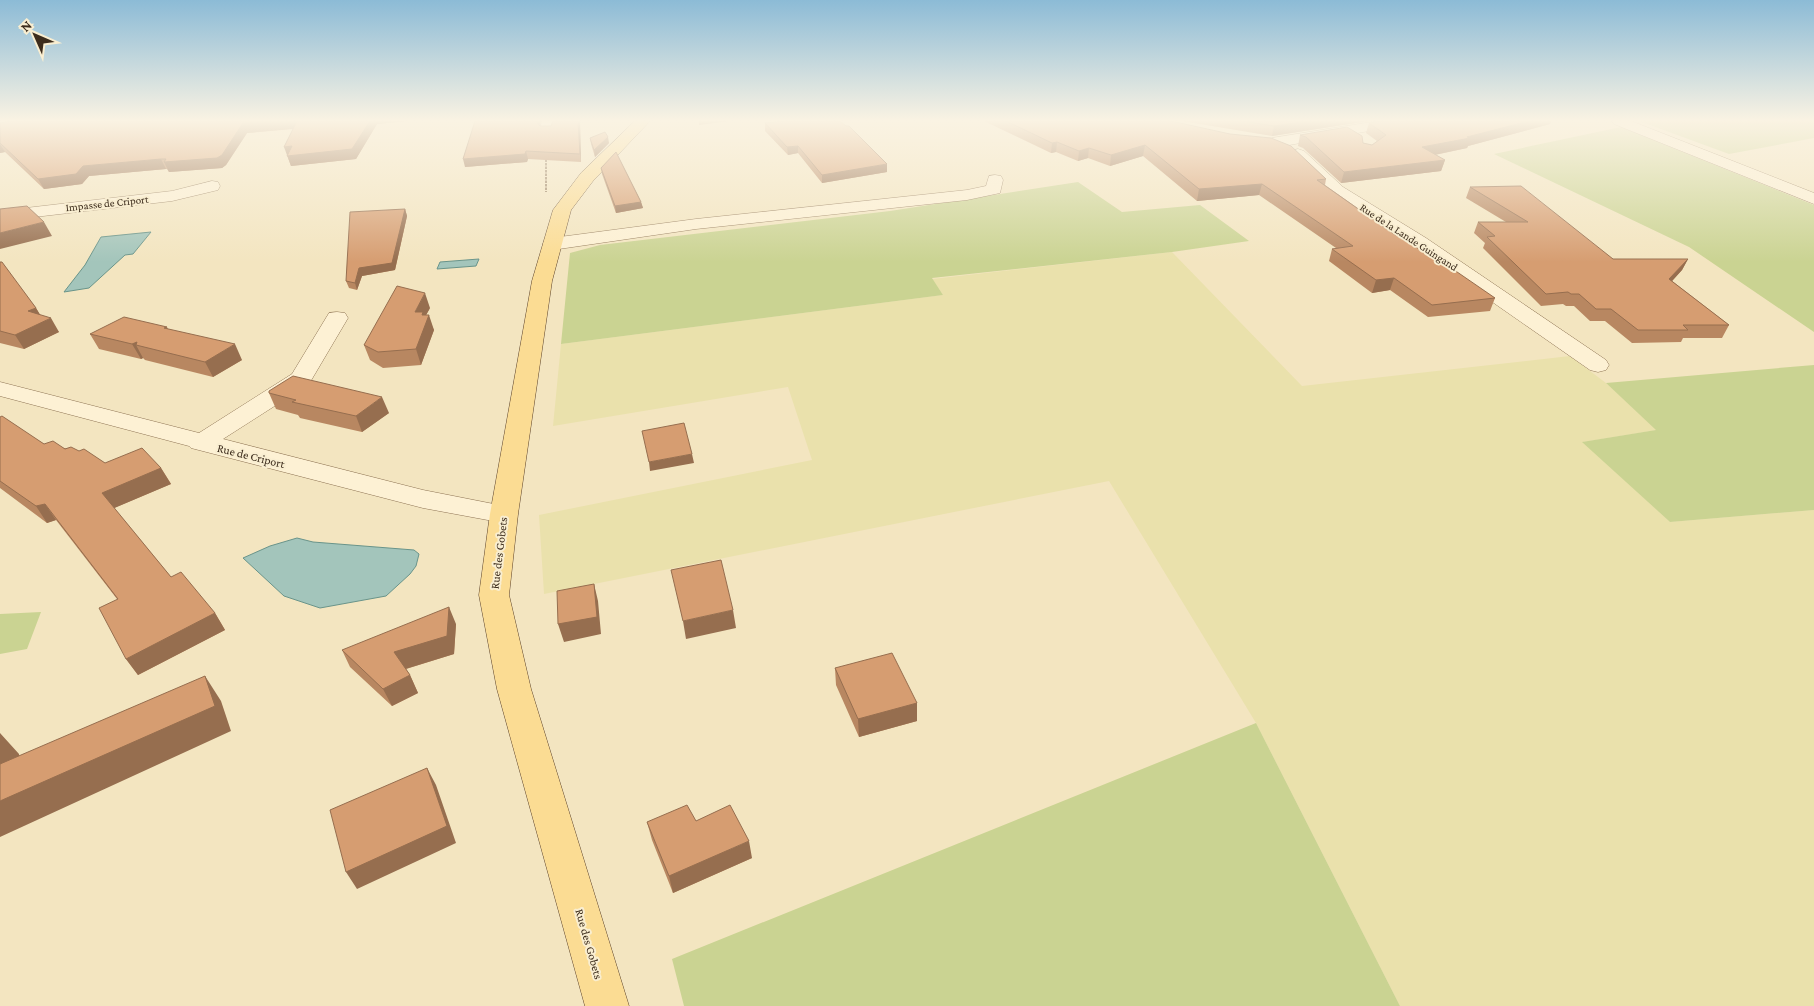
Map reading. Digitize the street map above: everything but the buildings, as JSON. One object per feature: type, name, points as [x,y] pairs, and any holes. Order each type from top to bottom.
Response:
[{"type":"main road","name":"Rue des Gobets","points":[[596,168],[562,210],[542,281],[504,514],[494,595],[510,670],[607,1006]]},
{"type":"street","name":"Rue de la Lande Guingand","points":[[1312,168],[1337,192],[1419,242],[1598,364]]},
{"type":"street","points":[[1736,168],[1814,199]]},
{"type":"street","points":[[552,244],[687,225],[967,196],[994,189],[995,180]]},
{"type":"street","name":"Impasse de Criport","points":[[0,216],[172,196],[212,186]]},
{"type":"street","points":[[200,443],[301,379],[337,318]]},
{"type":"street","name":"Rue de Criport","points":[[0,389],[200,443],[423,499],[504,514]]},
{"type":"path","points":[[546,168],[545,192],[570,200]]},
{"type":"shaded area","points":[[1172,252],[1302,386],[1570,356],[1606,383],[1657,430],[1583,442],[1670,522],[1814,510],[1814,1006],[1400,1006],[1256,723],[1109,481],[544,594],[539,515],[812,460],[788,387],[553,426],[561,344],[943,295],[932,279]]},
{"type":"green space","points":[[1523,168],[1722,168],[1814,205],[1814,332],[1689,247]]},
{"type":"green space","points":[[1078,182],[1122,212],[1200,205],[1249,241],[1172,252],[932,278],[943,295],[561,344],[570,253],[600,245],[890,211]]},
{"type":"green space","points":[[1814,365],[1814,510],[1670,522],[1582,442],[1656,430],[1606,383]]},
{"type":"green space","points":[[41,612],[27,649],[0,654],[0,614]]},
{"type":"green space","points":[[1256,723],[1400,1006],[684,1006],[672,959]]},
{"type":"water","points":[[151,232],[133,254],[125,255],[89,288],[64,292],[85,265],[101,237]]},
{"type":"water","points":[[479,259],[476,266],[437,269],[440,262]]},
{"type":"water","points":[[297,538],[313,542],[414,550],[419,554],[416,566],[410,574],[386,596],[320,608],[284,596],[243,558],[270,546]]}]
